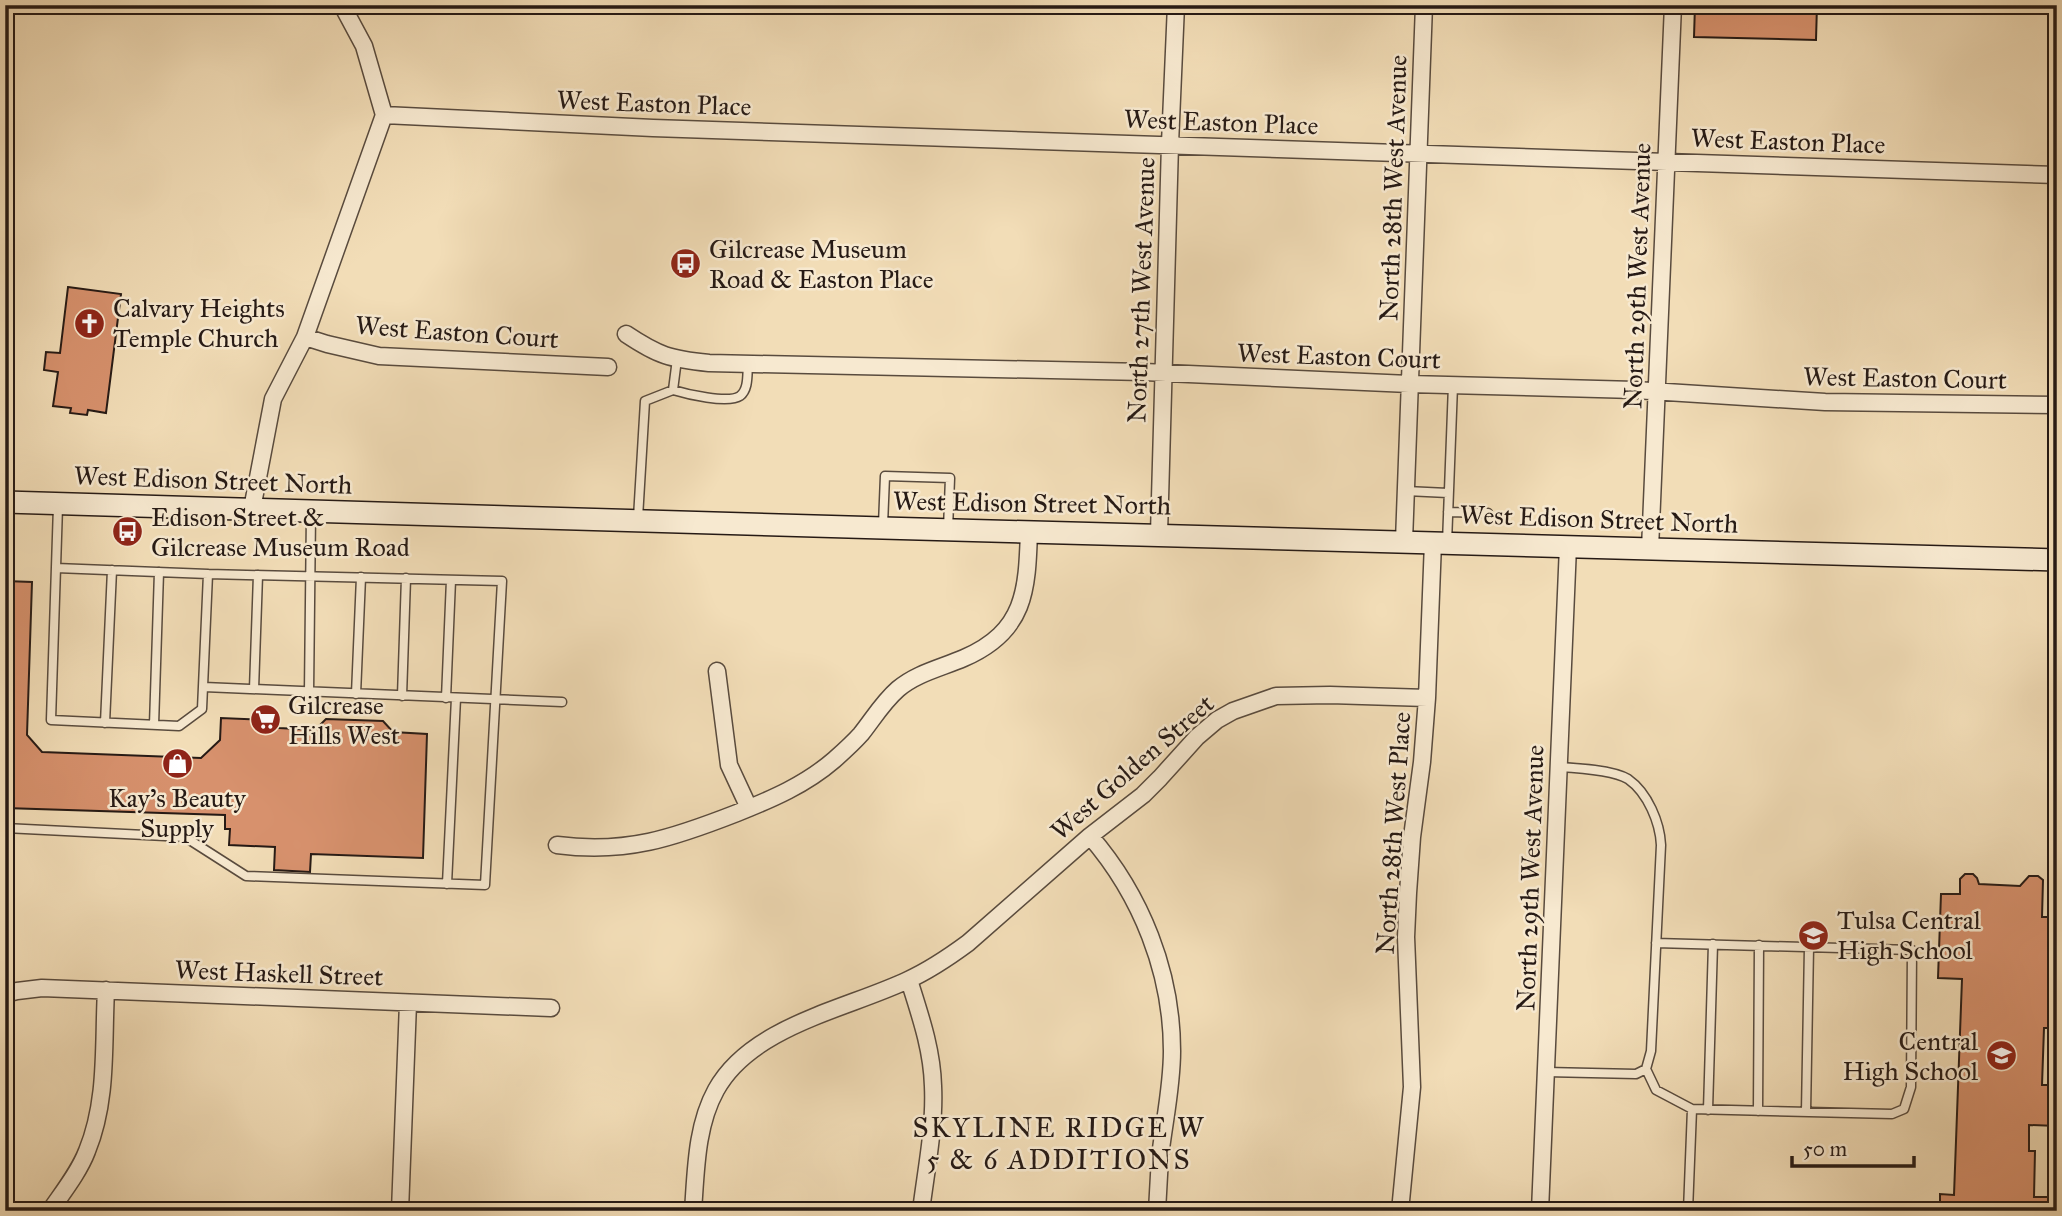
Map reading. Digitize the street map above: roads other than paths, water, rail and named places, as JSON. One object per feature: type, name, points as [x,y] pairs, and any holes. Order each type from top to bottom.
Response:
[{"type":"main road","name":"West Edison Street North","points":[[5,502],[2057,560]]},
{"type":"street","points":[[253,509],[273,399],[305,337],[384,115],[364,46],[342,5]]},
{"type":"street","name":"North 27th West Avenue","points":[[1159,534],[1176,5]]},
{"type":"street","name":"North 28th West Avenue","points":[[1404,541],[1424,5]]},
{"type":"street","name":"North 29th West Avenue","points":[[1650,549],[1673,5]]},
{"type":"street","name":"West Easton Place","points":[[384,115],[653,128],[2057,176]]},
{"type":"street","name":"West Easton Court","points":[[626,334],[657,354],[709,363],[1163,374],[1658,392],[1825,402],[2057,405]]},
{"type":"street","name":"West Easton Court","points":[[305,337],[379,356],[608,367]]},
{"type":"street","points":[[557,845],[587,849],[657,841],[687,833],[785,793],[832,761],[859,736],[895,691],[911,679],[966,657],[1002,632],[1020,607],[1025,591],[1029,531]]},
{"type":"street","name":"North 28th West Place","points":[[1400,1211],[1412,1087],[1406,937],[1408,893],[1440,542]]},
{"type":"street","name":"North 29th West Avenue","points":[[1540,1211],[1568,546]]},
{"type":"street","points":[[717,671],[729,765],[749,808]]},
{"type":"street","name":"West Golden Street","points":[[693,1211],[700,1136],[705,1115],[716,1090],[743,1057],[785,1030],[909,980],[947,959],[1090,836],[1143,795],[1197,737],[1217,720],[1233,711],[1276,696],[1427,698]]},
{"type":"street","points":[[1090,836],[1109,857],[1137,905],[1151,937],[1169,1002],[1172,1052],[1157,1211]]},
{"type":"street","points":[[909,980],[923,1022],[933,1084],[933,1115],[921,1211]]},
{"type":"street","name":"West Haskell Street","points":[[5,994],[42,988],[551,1008]]},
{"type":"street","points":[[50,1211],[87,1153],[94,1128],[103,1071],[106,990]]},
{"type":"street","points":[[400,1211],[408,1003]]},
{"type":"lane","points":[[673,390],[677,359]]},
{"type":"lane","points":[[637,521],[645,401],[673,390],[690,395],[731,398],[739,396],[746,387],[748,364]]},
{"type":"lane","points":[[1440,542],[1448,512],[1452,385]]},
{"type":"lane","points":[[883,528],[885,476],[950,478],[948,529]]},
{"type":"lane","points":[[1406,491],[1448,493]]},
{"type":"lane","points":[[59,503],[51,720],[179,726],[202,709],[208,574]]},
{"type":"lane","points":[[309,692],[311,511]]},
{"type":"lane","points":[[1448,512],[1488,513]]},
{"type":"lane","points":[[5,828],[185,837],[246,876],[485,885],[502,581],[56,568]]},
{"type":"lane","points":[[105,723],[111,570]]},
{"type":"lane","points":[[154,725],[159,572]]},
{"type":"lane","points":[[254,689],[258,575]]},
{"type":"lane","points":[[355,694],[361,577]]},
{"type":"lane","points":[[402,696],[406,579]]},
{"type":"lane","points":[[447,884],[452,580]]},
{"type":"lane","points":[[204,687],[562,702]]},
{"type":"lane","points":[[1559,767],[1592,769],[1628,779],[1644,796],[1661,831],[1650,1051],[1646,1069],[1656,1090],[1692,1110],[1892,1115],[1904,1110],[1911,1087],[1912,950],[1656,943]]},
{"type":"lane","points":[[1708,1110],[1713,944]]},
{"type":"lane","points":[[1758,1111],[1759,946]]},
{"type":"lane","points":[[1807,1112],[1809,947]]},
{"type":"lane","points":[[1546,1072],[1636,1073],[1646,1069]]},
{"type":"lane","points":[[1688,1211],[1692,1110]]},
{"type":"place","name":"Gilcrease Museum Road & Easton Place","points":[[686,264]]},
{"type":"place","name":"Calvary Heights Temple Church","points":[[90,323]]},
{"type":"place","name":"Edison Street & Gilcrease Museum Road","points":[[128,532]]},
{"type":"place","name":"Gilcrease Hills West","points":[[265,720]]},
{"type":"place","name":"Kay's Beauty Supply","points":[[177,763]]},
{"type":"place","name":"Tulsa Central High School","points":[[1814,935]]},
{"type":"place","name":"Central High School","points":[[2001,1056]]},
{"type":"district","name":"SKYLINE RIDGE W 5 & 6 ADDITIONS","points":[[1059,1143]]}]
